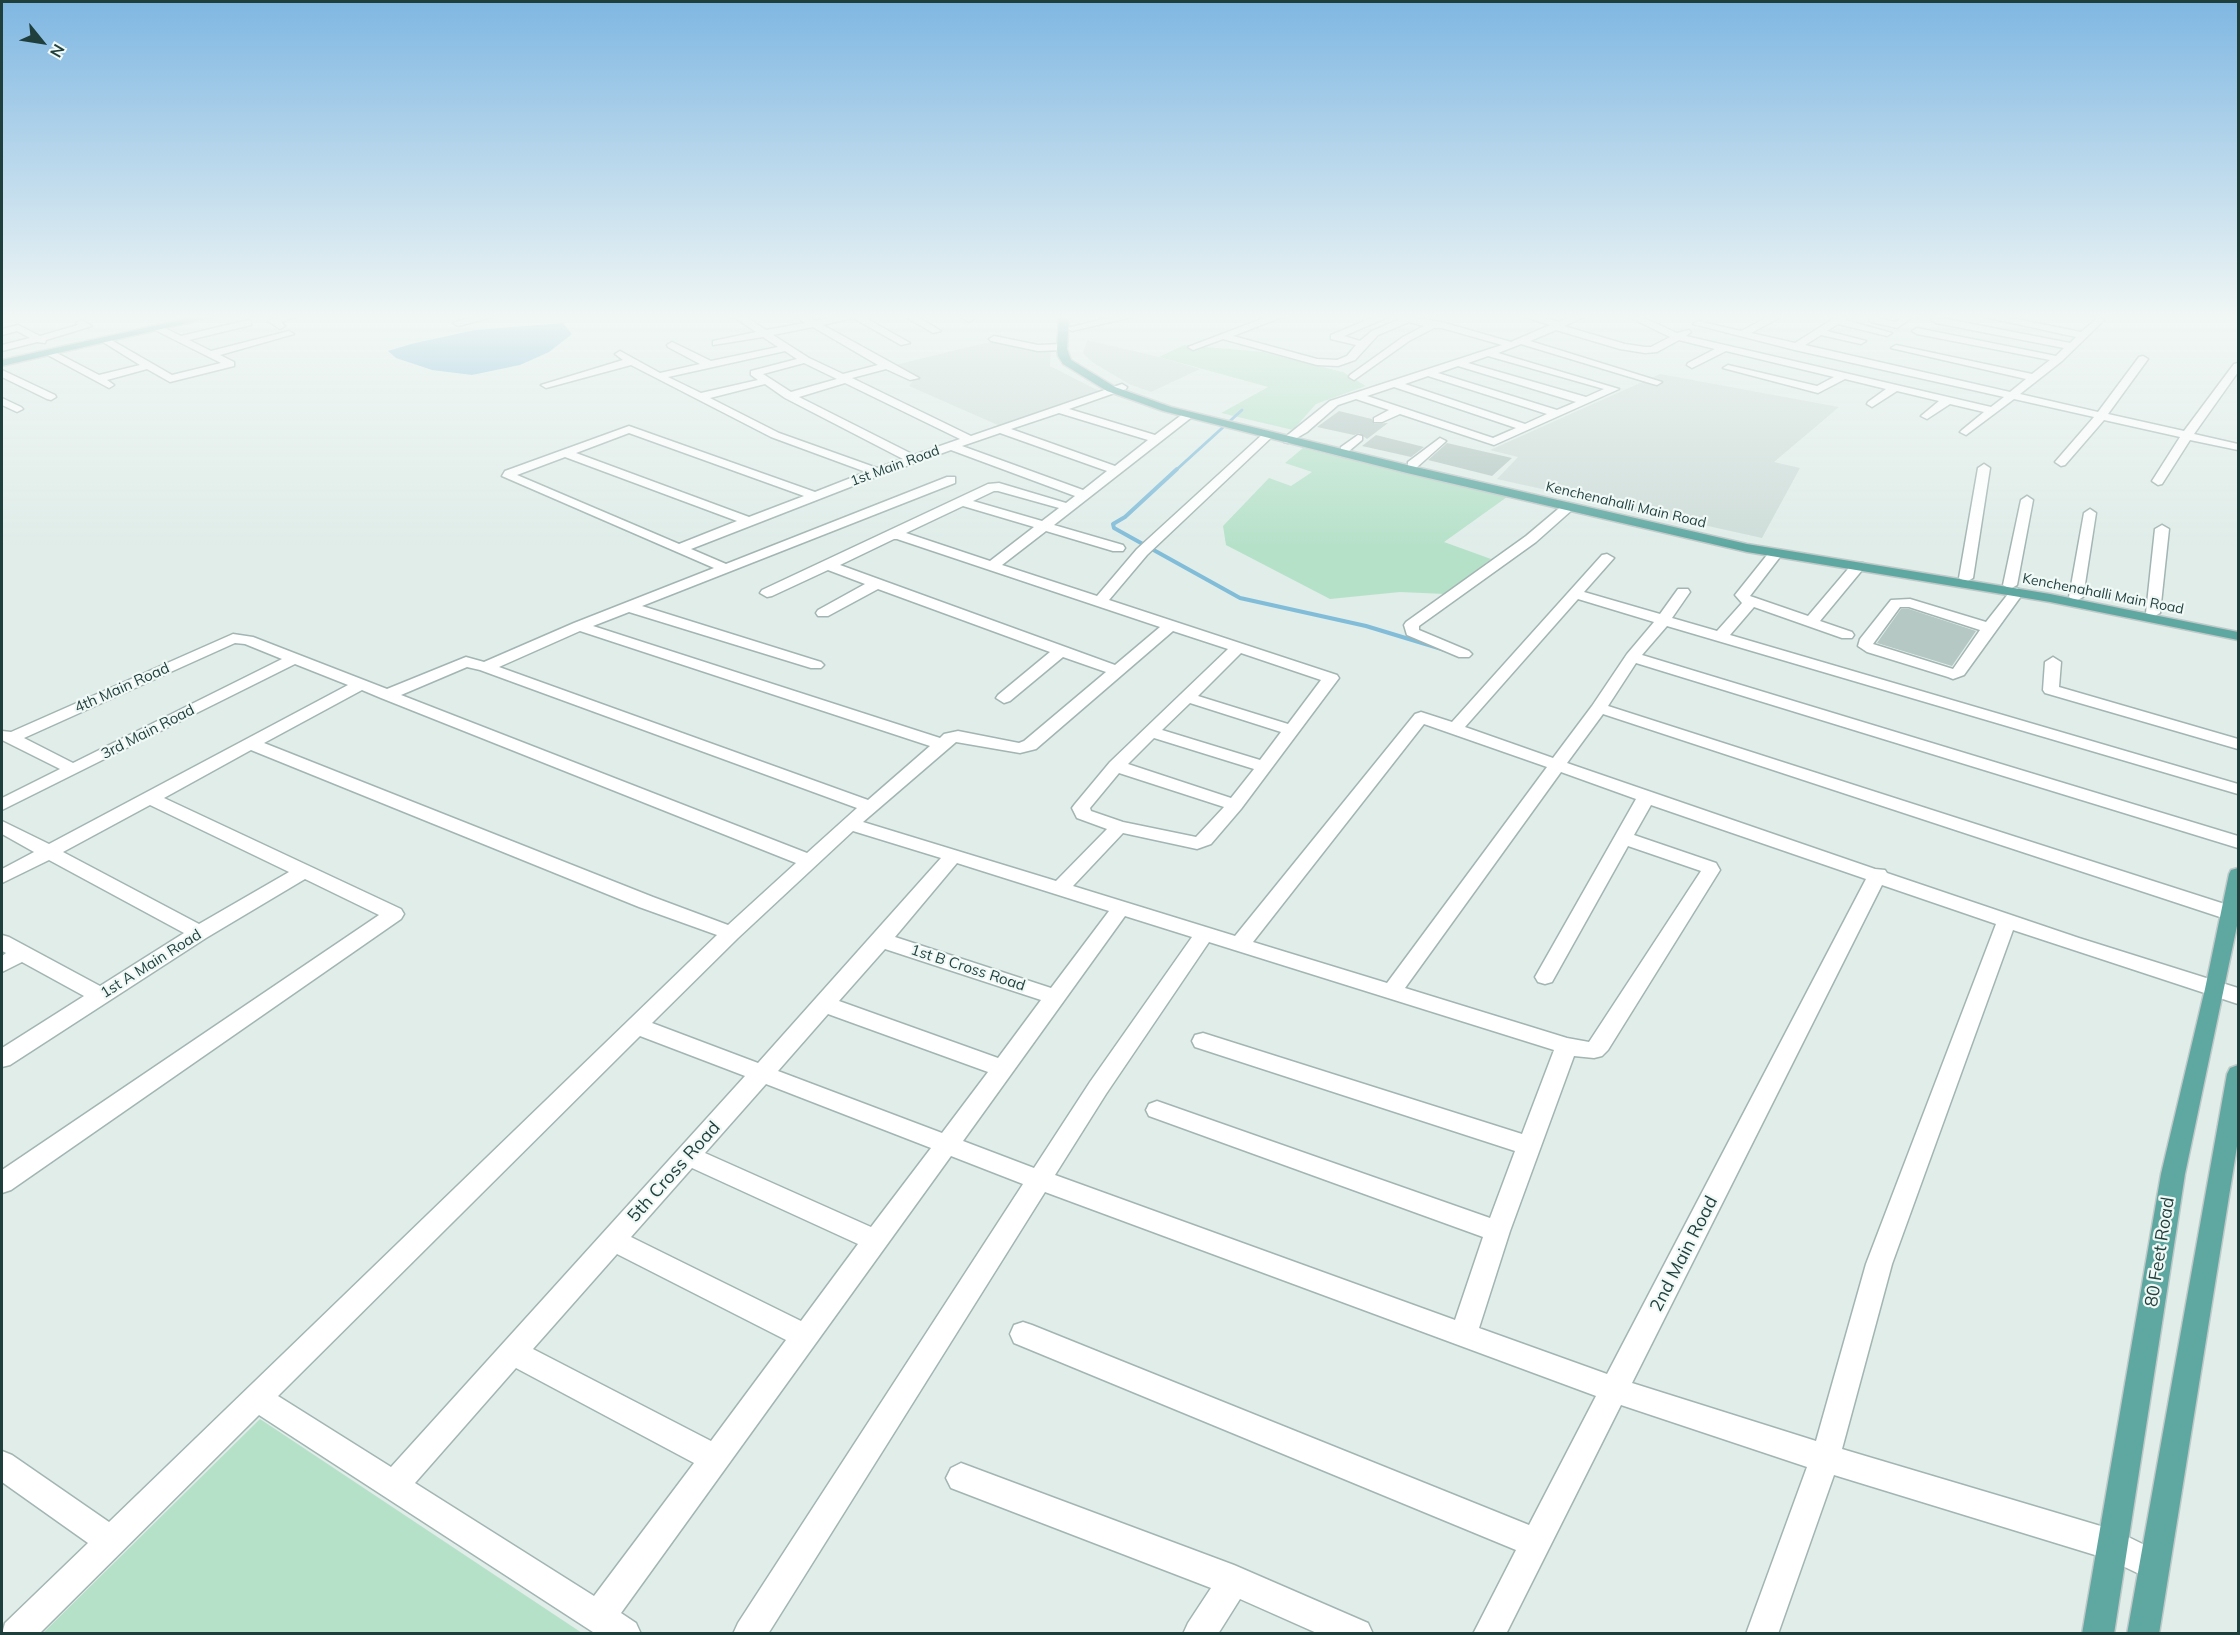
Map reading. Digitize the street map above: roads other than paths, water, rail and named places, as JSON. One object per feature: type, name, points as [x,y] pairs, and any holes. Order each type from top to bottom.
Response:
[{"type":"main road","name":"Kenchenahalli Main Road","points":[[1130,393],[1188,415],[1268,435],[1345,449],[1741,542],[1966,578],[2238,636]]},
{"type":"main road","name":"Kenchenahalli Main Road","points":[[1132,393],[1291,438],[1705,539],[1858,566],[2076,597],[2238,630]]},
{"type":"main road","name":"80 Feet Road","points":[[2098,1634],[2173,1173],[2227,993],[2230,913],[2238,874]]},
{"type":"main road","points":[[2143,1634],[2238,1074]]},
{"type":"street","points":[[45,393],[51,396]]},
{"type":"street","points":[[692,393],[775,435],[877,472]]},
{"type":"street","points":[[699,397],[714,393]]},
{"type":"street","points":[[785,393],[913,459]]},
{"type":"street","points":[[789,396],[798,393]]},
{"type":"street","points":[[873,393],[969,439]]},
{"type":"street","name":"1st Main Road","points":[[678,549],[813,495],[1105,393]]},
{"type":"street","points":[[1291,438],[1334,403],[1359,393]]},
{"type":"street","points":[[1426,393],[1526,428]]},
{"type":"street","points":[[1492,393],[1557,414]]},
{"type":"street","points":[[1560,393],[1586,401]]},
{"type":"street","points":[[1479,448],[1604,393]]},
{"type":"street","points":[[1872,404],[1887,393]]},
{"type":"street","points":[[1916,393],[1994,411]]},
{"type":"street","points":[[2002,393],[2238,447]]},
{"type":"street","points":[[1966,432],[2017,393]]},
{"type":"street","points":[[2061,462],[2118,393]]},
{"type":"street","points":[[2158,481],[2187,435],[2218,393]]},
{"type":"street","points":[[1354,395],[1494,442]]},
{"type":"street","points":[[2,401],[17,409]]},
{"type":"street","points":[[1927,416],[1947,401]]},
{"type":"street","points":[[1058,409],[1157,440]]},
{"type":"street","points":[[1378,420],[1399,410]]},
{"type":"street","points":[[992,566],[1188,415]]},
{"type":"street","points":[[999,429],[1115,470]]},
{"type":"street","points":[[727,569],[508,477],[509,474],[623,431],[636,430],[813,495]]},
{"type":"street","points":[[1100,601],[1146,548],[1268,435]]},
{"type":"street","points":[[1345,449],[1358,438]]},
{"type":"street","points":[[1412,465],[1440,441]]},
{"type":"street","points":[[950,446],[1084,495]]},
{"type":"street","points":[[565,453],[748,521]]},
{"type":"street","points":[[1966,578],[1984,468]]},
{"type":"street","points":[[485,667],[579,626],[951,480]]},
{"type":"street","points":[[767,593],[992,487],[1068,507]]},
{"type":"street","points":[[1989,628],[1901,602],[1896,603],[1865,642],[1866,646],[1872,649],[1953,674],[1959,672],[1989,628],[2014,589],[2027,500]]},
{"type":"street","points":[[961,501],[1045,524],[1118,548]]},
{"type":"street","points":[[1464,654],[1412,632],[1411,625],[1531,539],[1568,507]]},
{"type":"street","points":[[2076,597],[2090,513]]},
{"type":"street","points":[[2153,613],[2162,529]]},
{"type":"street","points":[[892,535],[1331,678],[1235,805],[1204,840],[1197,843],[1119,827],[1083,814],[1081,808],[1116,766],[1189,698],[1238,648]]},
{"type":"street","points":[[1776,553],[1742,595],[1750,602],[1847,635]]},
{"type":"street","points":[[1455,729],[1606,558]]},
{"type":"street","points":[[828,565],[1118,671]]},
{"type":"street","points":[[1811,622],[1858,566]]},
{"type":"street","points":[[824,614],[876,584]]},
{"type":"street","points":[[1391,992],[1599,708],[1632,657],[1662,622],[1683,592]]},
{"type":"street","points":[[1575,594],[1662,622],[2238,789]]},
{"type":"street","points":[[1719,638],[1750,602]]},
{"type":"street","points":[[629,607],[816,665]]},
{"type":"street","points":[[579,626],[943,745]]},
{"type":"street","points":[[16,1634],[731,933],[850,825],[943,745],[958,736],[1006,747],[1020,748],[1030,745],[1170,626]]},
{"type":"street","name":"4th Main Road","points":[[6,736],[233,638],[248,640],[295,658]]},
{"type":"street","points":[[1004,698],[1061,651]]},
{"type":"street","points":[[1632,657],[2238,842]]},
{"type":"street","points":[[295,658],[809,861]]},
{"type":"street","name":"3rd Main Road","points":[[2,806],[295,658]]},
{"type":"street","points":[[387,695],[466,662],[871,807]]},
{"type":"street","points":[[2053,662],[2051,690],[2238,744]]},
{"type":"street","points":[[2,877],[248,743],[362,684]]},
{"type":"street","points":[[1189,698],[1292,730]]},
{"type":"street","points":[[1599,708],[2230,913]]},
{"type":"street","points":[[1239,945],[1421,717],[1646,797],[2227,993]]},
{"type":"street","points":[[1151,732],[1263,766]]},
{"type":"street","points":[[6,736],[73,769]]},
{"type":"street","points":[[248,743],[634,897],[731,933]]},
{"type":"street","points":[[1116,766],[1235,805]]},
{"type":"street","points":[[2,1183],[394,914],[148,797]]},
{"type":"street","points":[[1545,977],[1646,797]]},
{"type":"street","points":[[850,825],[1567,1046],[1588,1050],[1598,1047],[1711,870],[1709,867],[1623,838]]},
{"type":"street","points":[[2,827],[199,933]]},
{"type":"street","points":[[1059,889],[1119,827]]},
{"type":"street","name":"5th Cross Road","points":[[394,1485],[881,940],[953,856]]},
{"type":"street","name":"1st A Main Road","points":[[2,1059],[199,933],[303,872]]},
{"type":"street","name":"2nd Main Road","points":[[1489,1634],[1878,874]]},
{"type":"street","points":[[599,1616],[1121,908]]},
{"type":"street","points":[[1762,1634],[1826,1458],[1879,1264],[2007,920]]},
{"type":"street","points":[[749,1634],[1098,1088],[1204,934]]},
{"type":"street","name":"1st B Cross Road","points":[[881,940],[1055,997]]},
{"type":"street","points":[[2,942],[20,954],[100,996]]},
{"type":"street","points":[[2,965],[20,954]]},
{"type":"street","points":[[824,1004],[1002,1068]]},
{"type":"street","points":[[637,1026],[1040,1180],[1614,1390],[1826,1458],[2114,1545],[2154,1566]]},
{"type":"street","points":[[1203,1041],[1529,1146]]},
{"type":"street","points":[[1464,1334],[1497,1231],[1567,1046]]},
{"type":"street","points":[[1157,1110],[1497,1231]]},
{"type":"street","points":[[688,1156],[875,1240]]},
{"type":"street","points":[[613,1240],[805,1336]]},
{"type":"street","points":[[1023,1334],[1536,1543]]},
{"type":"street","points":[[513,1352],[715,1459]]},
{"type":"street","points":[[257,1398],[625,1634]]},
{"type":"street","points":[[2,1465],[111,1541]]},
{"type":"street","points":[[961,1478],[1234,1581],[1357,1634]]},
{"type":"street","points":[[1199,1634],[1234,1581]]},
{"type":"waterway","points":[[1175,471],[1242,410]]},
{"type":"waterway","points":[[1177,469],[1125,517],[1113,524],[1114,528],[1240,598],[1366,626],[1445,650]]}]
